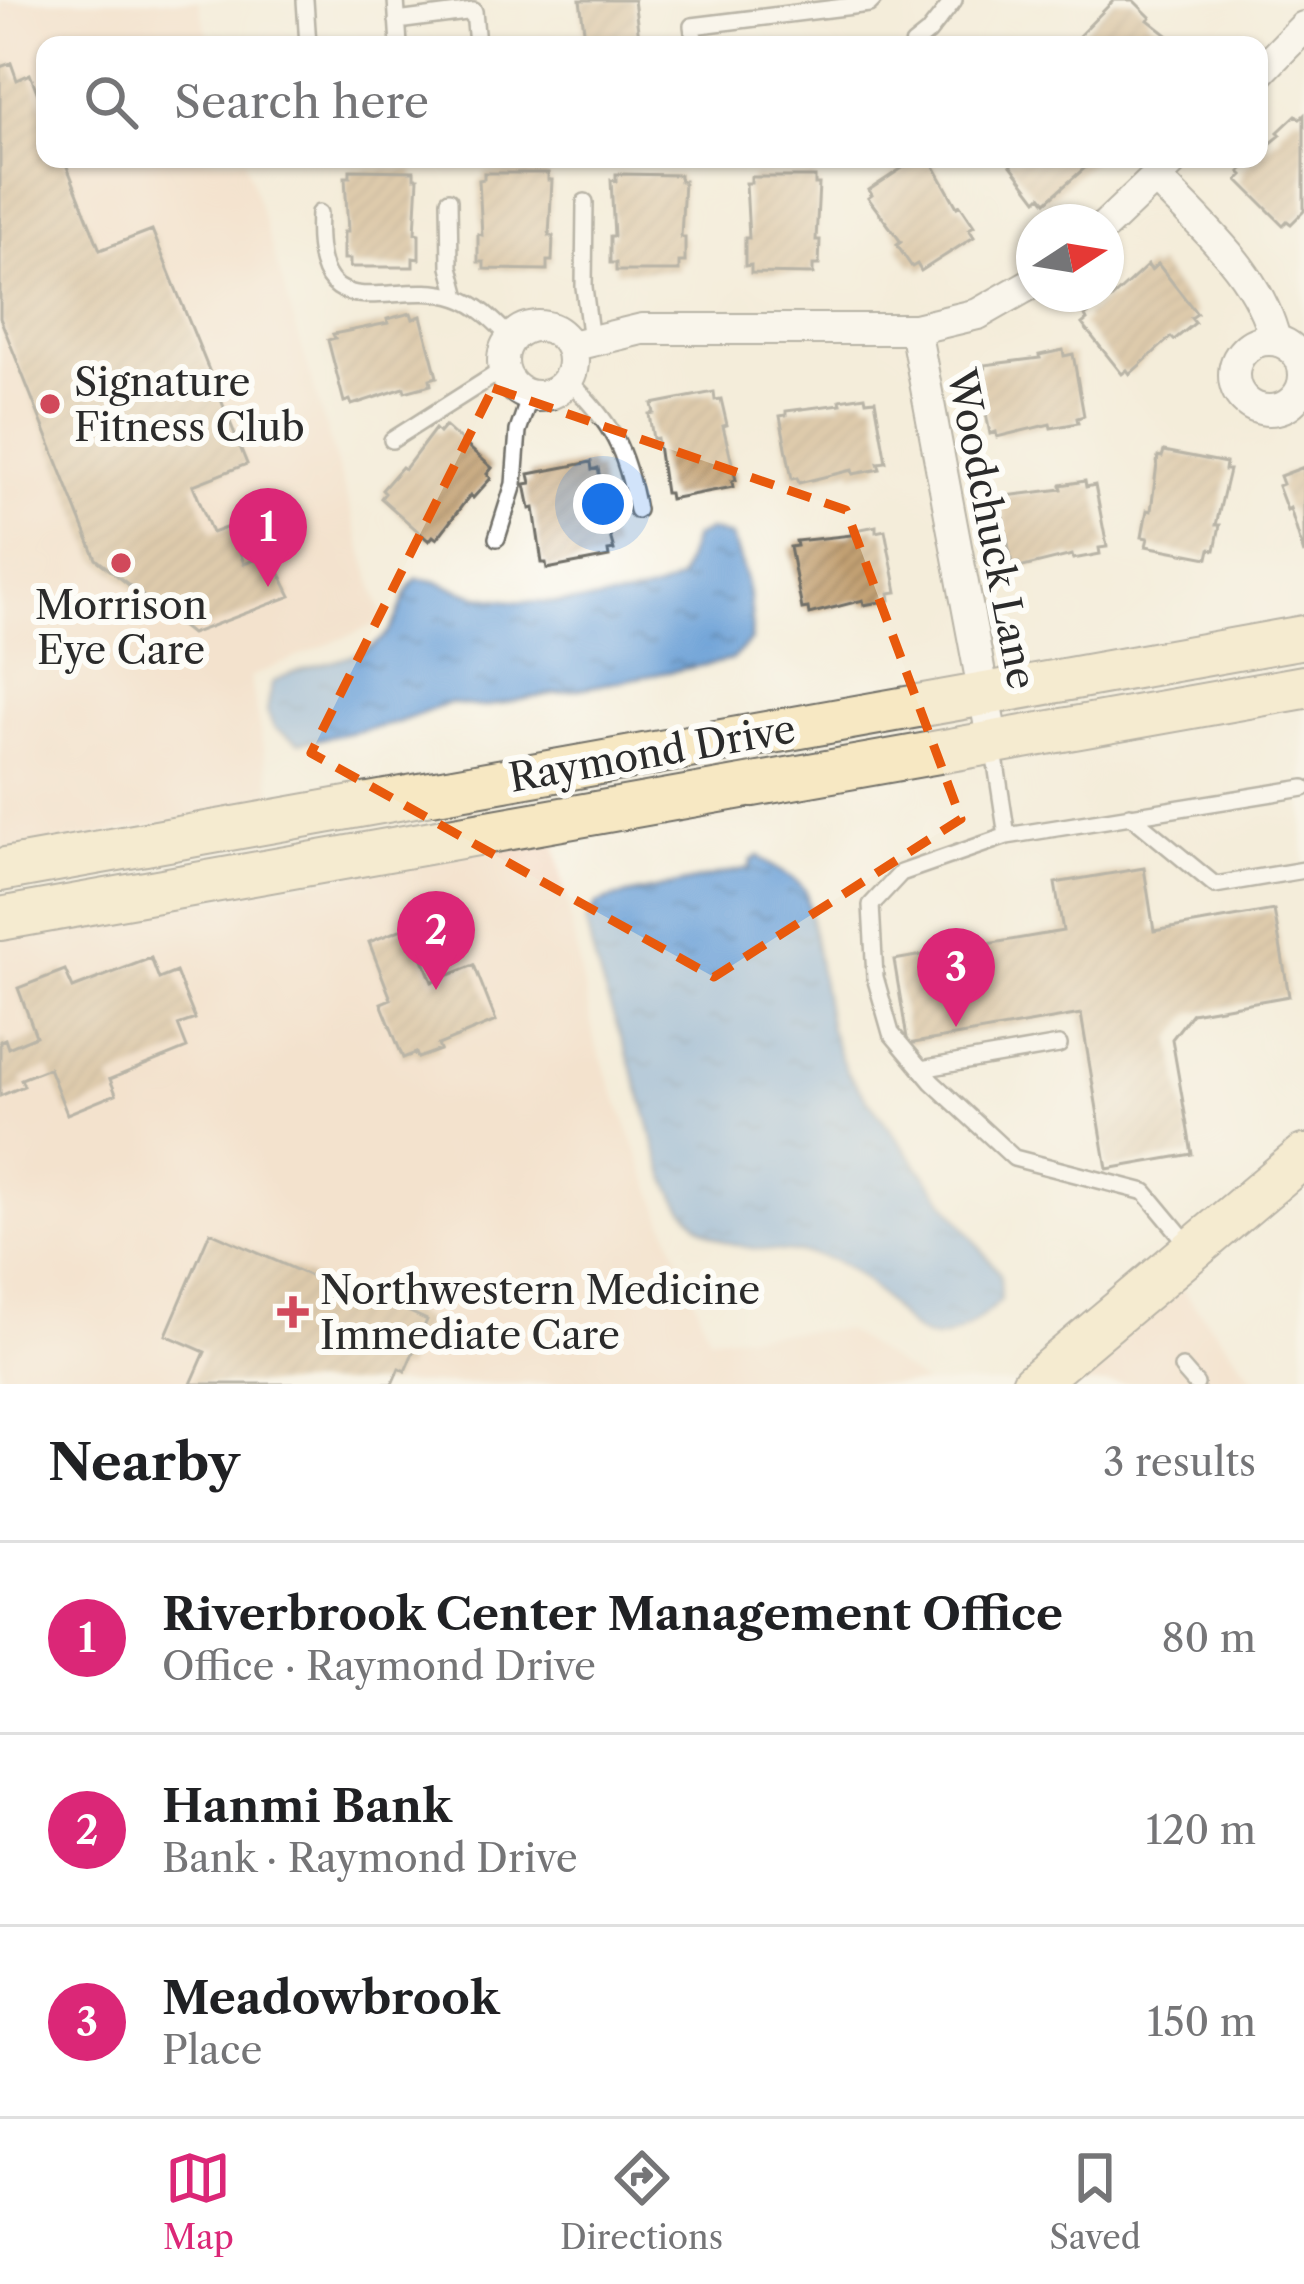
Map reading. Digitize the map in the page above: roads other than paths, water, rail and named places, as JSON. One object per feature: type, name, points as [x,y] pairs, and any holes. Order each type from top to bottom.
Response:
[{"type":"street","points":[[1297,0],[1304,7]]},
{"type":"street","points":[[1268,65],[1304,28]]},
{"type":"street","points":[[1124,208],[1165,168],[1251,283],[1275,340]]},
{"type":"street","points":[[581,343],[568,380],[552,394],[530,396],[513,386],[503,369],[505,347],[531,326],[554,329],[581,343],[642,328],[915,329],[978,314],[1016,292]]},
{"type":"street","name":"Woodchuck Lane","points":[[915,329],[993,743]]},
{"type":"street","name":"Raymond Drive","points":[[0,869],[1304,637]]},
{"type":"street","name":"Raymond Drive","points":[[0,919],[1304,687]]},
{"type":"street","points":[[1033,1384],[1304,1156]]},
{"type":"lane","points":[[305,0],[307,36]]},
{"type":"lane","points":[[395,0],[398,36]]},
{"type":"lane","points":[[694,36],[692,26],[873,0]]},
{"type":"lane","points":[[924,36],[954,0]]},
{"type":"lane","points":[[397,21],[474,11],[476,36]]},
{"type":"lane","points":[[449,200],[450,267],[458,297]]},
{"type":"lane","points":[[581,343],[586,202]]},
{"type":"lane","points":[[319,213],[324,269],[341,287],[363,297],[431,293],[458,297],[482,310],[511,338]]},
{"type":"lane","points":[[392,440],[503,369]]},
{"type":"lane","points":[[568,380],[617,436],[629,466],[637,510]]},
{"type":"lane","points":[[497,538],[514,484],[518,430],[530,396]]},
{"type":"lane","points":[[993,743],[1007,836]]},
{"type":"lane","points":[[1193,1251],[1145,1192],[1014,1158],[921,1069],[890,1034],[875,977],[871,904],[901,873],[1007,836],[1304,788]]},
{"type":"lane","points":[[1130,815],[1215,885],[1304,870]]},
{"type":"lane","points":[[921,1069],[1059,1045]]},
{"type":"lane","points":[[1182,1369],[1196,1384]]},
{"type":"water","points":[[709,530],[731,537],[750,601],[751,640],[731,660],[483,707],[449,703],[393,724],[299,743],[274,728],[267,711],[272,683],[373,645],[390,630],[416,579],[500,600],[553,603],[636,595],[680,579],[694,537]]},
{"type":"water","points":[[759,856],[806,892],[830,1029],[846,1071],[1000,1274],[1001,1300],[948,1336],[930,1338],[915,1331],[868,1284],[832,1260],[737,1245],[714,1236],[687,1212],[666,1177],[586,921],[597,904],[610,899],[750,868]]},
{"type":"place","name":"Signature Fitness Club","points":[[50,404]]},
{"type":"place","name":"Morrison Eye Care","points":[[121,563]]},
{"type":"place","name":"Riverbrook Center Management Office","points":[[268,587]]},
{"type":"place","name":"Hanmi Bank","points":[[436,990]]},
{"type":"place","name":"Meadowbrook","points":[[956,1027]]},
{"type":"place","name":"Northwestern Medicine Immediate Care","points":[[293,1312]]}]
